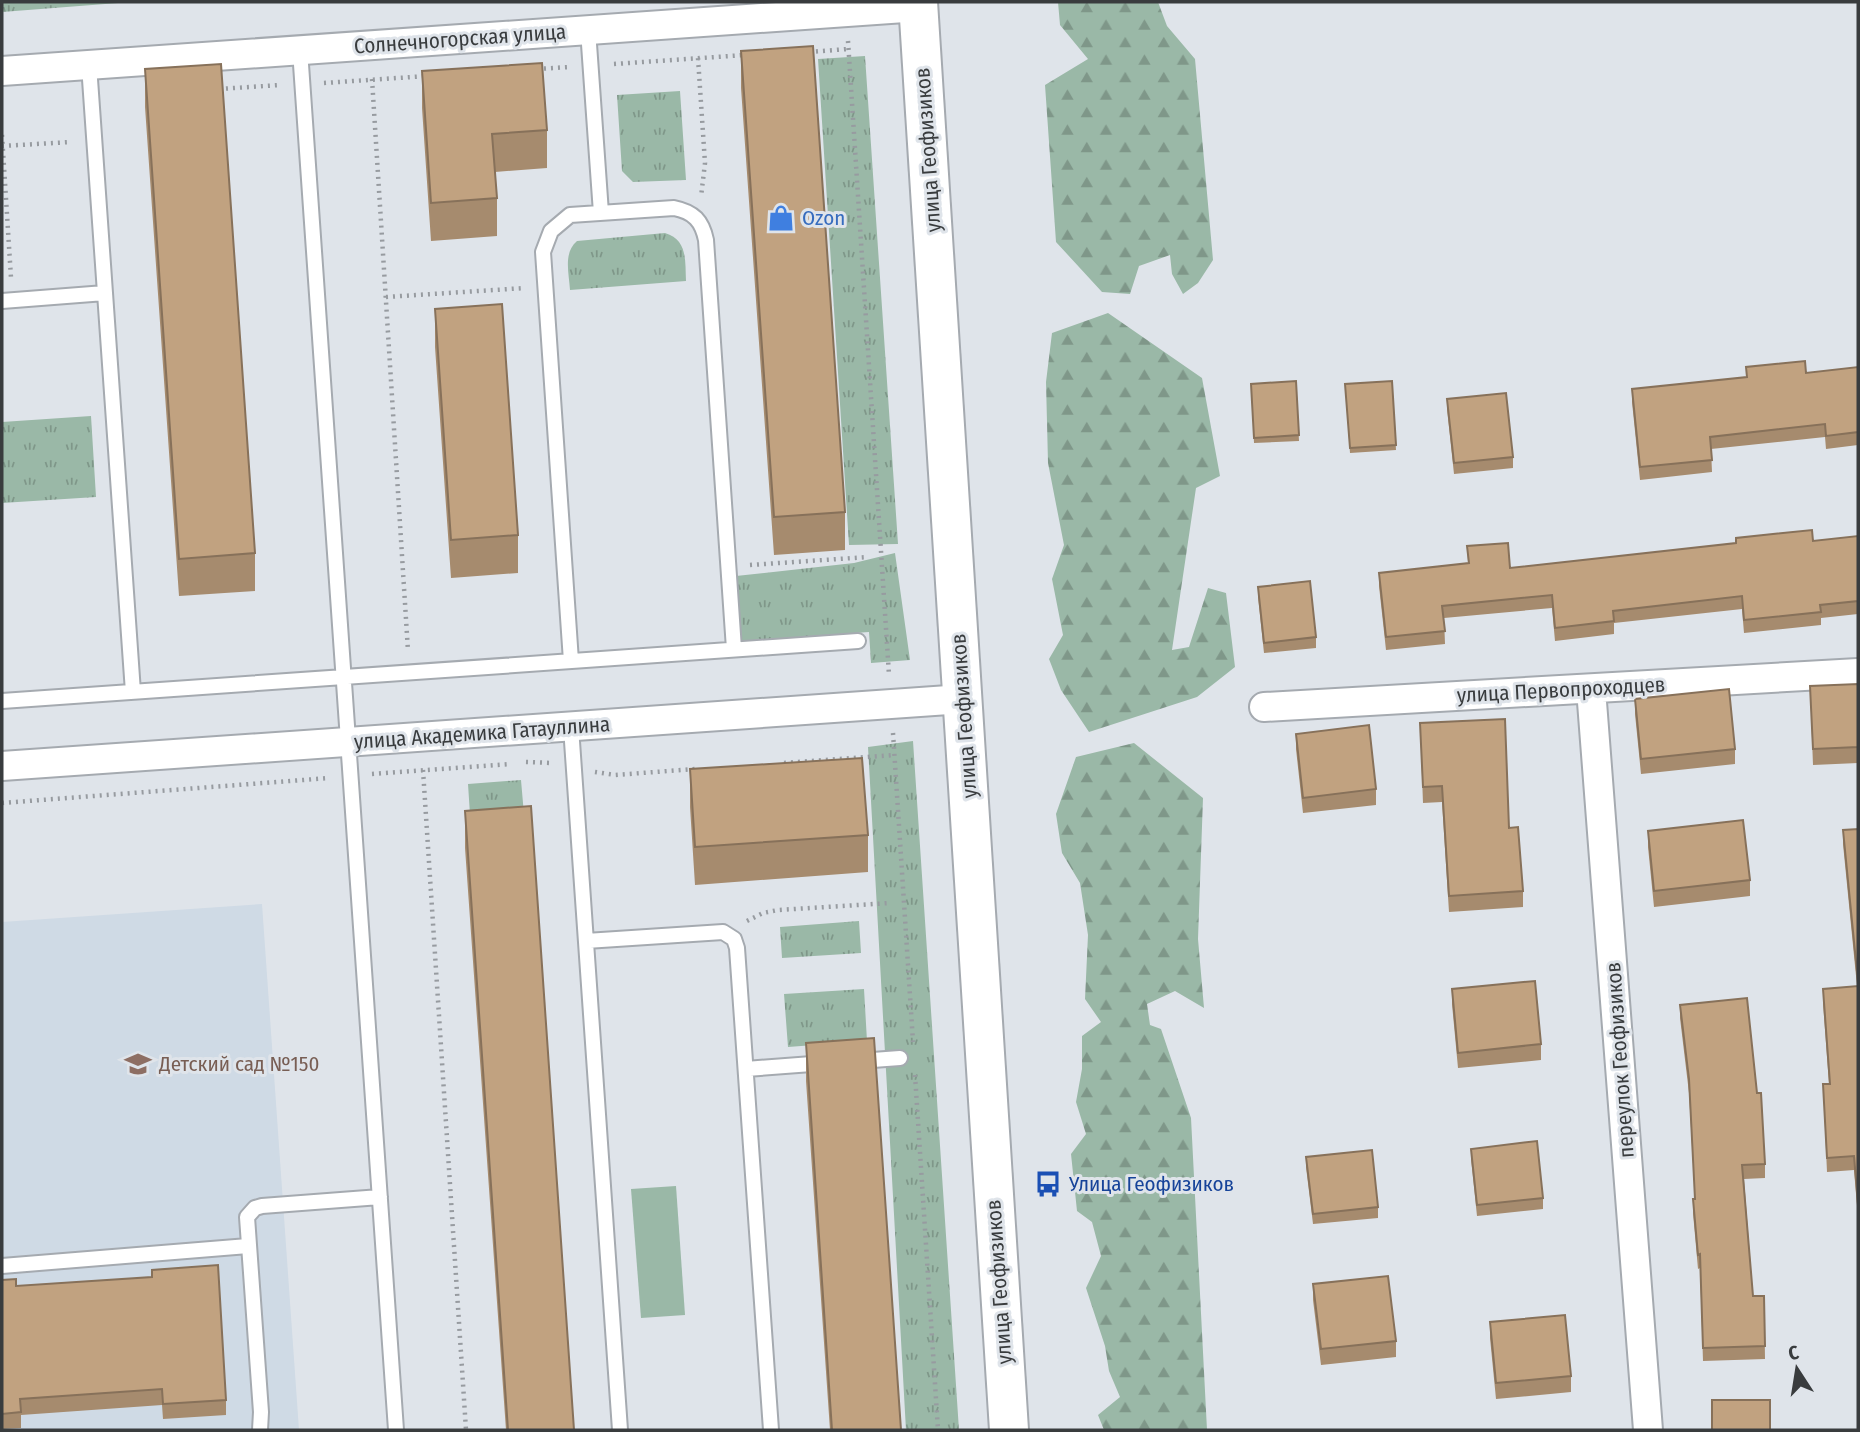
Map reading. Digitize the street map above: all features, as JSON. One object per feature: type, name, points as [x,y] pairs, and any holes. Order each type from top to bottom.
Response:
[{"type":"street","name":"Солнечногорская улица","points":[[2,71],[918,4]]},
{"type":"street","name":"улица Геофизиков","points":[[918,4],[1009,1430]]},
{"type":"street","name":"улица Первопроходцев","points":[[1264,707],[1858,673]]},
{"type":"street","name":"переулок Геофизиков","points":[[1591,689],[1648,1430]]},
{"type":"street","name":"улица Академика Гатауллина","points":[[2,766],[963,699]]},
{"type":"lane","points":[[588,30],[601,213]]},
{"type":"lane","points":[[300,50],[396,1430]]},
{"type":"lane","points":[[89,65],[132,692]]},
{"type":"lane","points":[[571,661],[543,251],[551,231],[570,215],[674,208],[695,216],[703,226],[734,649]]},
{"type":"lane","points":[[7,300],[105,293]]},
{"type":"lane","points":[[2,701],[858,641]]},
{"type":"lane","points":[[571,727],[620,1430]]},
{"type":"lane","points":[[586,941],[723,932],[734,939],[737,948],[771,1430]]},
{"type":"lane","points":[[746,1069],[900,1058]]},
{"type":"lane","points":[[260,1430],[247,1217],[255,1208],[380,1197]]},
{"type":"lane","points":[[2,1266],[248,1246]]},
{"type":"path","points":[[807,52],[848,49]]},
{"type":"path","points":[[536,69],[753,55]]},
{"type":"path","points":[[695,216],[705,174],[698,58]]},
{"type":"path","points":[[210,90],[440,75]]},
{"type":"path","points":[[372,79],[410,672]]},
{"type":"path","points":[[2,135],[7,300]]},
{"type":"path","points":[[2,146],[94,140]]},
{"type":"path","points":[[386,297],[545,287]]},
{"type":"path","points":[[729,567],[868,557]]},
{"type":"path","points":[[775,764],[894,755]]},
{"type":"path","points":[[2,803],[537,762],[615,775],[709,768]]},
{"type":"path","points":[[422,771],[466,1430]]},
{"type":"path","points":[[729,934],[763,913],[891,903]]},
{"type":"shaded area","name":"Детский сад №150","points":[[262,904],[299,1430],[2,1430],[2,922]]},
{"type":"green space","points":[[2,2],[131,2],[2,12]]},
{"type":"green space","points":[[1058,2],[1158,2],[1167,26],[1195,59],[1213,260],[1198,283],[1183,294],[1172,274],[1170,255],[1139,266],[1130,294],[1102,292],[1056,242],[1045,85],[1088,59],[1060,25]]},
{"type":"green space","points":[[865,56],[898,544],[849,545],[818,59]]},
{"type":"green space","points":[[680,91],[686,180],[633,182],[622,171],[617,95]]},
{"type":"green space","points":[[665,233],[678,241],[684,252],[686,281],[570,290],[568,257],[577,241]]},
{"type":"green space","points":[[1108,313],[1202,378],[1220,476],[1196,488],[1172,650],[1189,647],[1208,588],[1226,593],[1235,667],[1197,697],[1089,732],[1061,690],[1049,659],[1063,635],[1052,579],[1064,545],[1048,463],[1046,382],[1052,333]]},
{"type":"green space","points":[[91,416],[96,497],[2,503],[2,422]]},
{"type":"green space","points":[[895,553],[910,660],[871,663],[869,632],[741,641],[736,576],[854,563]]},
{"type":"green space","points":[[913,741],[959,1430],[906,1430],[868,747]]},
{"type":"green space","points":[[1134,743],[1203,798],[1198,939],[1204,1008],[1175,991],[1147,1004],[1150,1025],[1161,1029],[1191,1118],[1207,1430],[1104,1430],[1098,1415],[1120,1397],[1109,1371],[1105,1346],[1086,1288],[1101,1256],[1092,1222],[1077,1211],[1071,1154],[1086,1134],[1076,1102],[1082,1069],[1082,1036],[1101,1022],[1085,999],[1088,935],[1080,883],[1062,853],[1056,814],[1076,757]]},
{"type":"green space","points":[[521,780],[525,826],[471,830],[468,784]]},
{"type":"green space","points":[[859,921],[861,953],[782,958],[780,927]]},
{"type":"green space","points":[[864,989],[867,1041],[788,1047],[784,994]]},
{"type":"green space","points":[[676,1186],[685,1315],[641,1318],[631,1189]]},
{"type":"building","points":[[813,46],[845,512],[774,517],[741,51]]},
{"type":"building","points":[[542,63],[547,130],[492,134],[497,198],[431,203],[422,71]]},
{"type":"building","points":[[221,64],[255,553],[179,559],[145,69]]},
{"type":"building","points":[[502,304],[518,535],[451,540],[435,309]]},
{"type":"building","points":[[1805,361],[1806,373],[1858,367],[1858,432],[1826,436],[1825,424],[1710,437],[1712,460],[1640,467],[1632,389],[1747,377],[1746,367]]},
{"type":"building","points":[[1296,381],[1299,435],[1254,438],[1251,384]]},
{"type":"building","points":[[1392,381],[1396,445],[1350,448],[1345,384]]},
{"type":"building","points":[[1506,393],[1513,457],[1454,463],[1447,399]]},
{"type":"building","points":[[1812,530],[1813,541],[1858,536],[1858,601],[1820,605],[1821,612],[1744,620],[1742,596],[1613,611],[1614,621],[1555,628],[1552,595],[1442,606],[1445,631],[1386,637],[1379,573],[1469,563],[1467,546],[1508,543],[1510,568],[1736,543],[1736,538]]},
{"type":"building","points":[[1310,581],[1316,637],[1264,643],[1258,587]]},
{"type":"building","points":[[1858,684],[1858,747],[1813,749],[1810,686]]},
{"type":"building","points":[[1729,689],[1735,749],[1641,759],[1635,699]]},
{"type":"building","points":[[1505,719],[1509,828],[1518,827],[1523,891],[1449,896],[1442,786],[1423,787],[1420,723]]},
{"type":"building","points":[[1369,725],[1376,789],[1303,798],[1296,734]]},
{"type":"building","points":[[862,758],[868,835],[695,847],[690,769]]},
{"type":"building","points":[[531,806],[574,1430],[508,1430],[465,811]]},
{"type":"building","points":[[1743,820],[1750,880],[1654,891],[1648,831]]},
{"type":"building","points":[[1858,829],[1858,982],[1843,830]]},
{"type":"building","points":[[1535,981],[1541,1044],[1458,1053],[1452,989]]},
{"type":"building","points":[[1858,986],[1858,1204],[1854,1156],[1827,1158],[1823,1084],[1830,1084],[1823,989]]},
{"type":"building","points":[[1747,998],[1757,1093],[1761,1093],[1765,1164],[1742,1165],[1753,1296],[1764,1296],[1765,1346],[1703,1348],[1700,1254],[1698,1255],[1693,1199],[1689,1079],[1680,1005]]},
{"type":"building","points":[[874,1038],[901,1430],[832,1430],[806,1043]]},
{"type":"building","points":[[1537,1141],[1543,1198],[1477,1205],[1471,1149]]},
{"type":"building","points":[[1372,1150],[1378,1207],[1313,1214],[1306,1157]]},
{"type":"building","points":[[218,1265],[226,1400],[163,1404],[162,1389],[20,1399],[21,1412],[2,1414],[2,1280],[16,1279],[16,1286],[152,1277],[152,1270]]},
{"type":"building","points":[[1388,1276],[1396,1341],[1321,1349],[1313,1284]]},
{"type":"building","points":[[1565,1315],[1571,1376],[1496,1383],[1490,1322]]},
{"type":"building","points":[[1712,1400],[1770,1400],[1770,1430],[1712,1430]]},
{"type":"place","name":"Ozon","points":[[781,218]]},
{"type":"place","name":"Детский сад №150","points":[[138,1064]]},
{"type":"place","name":"Улица Геофизиков","points":[[1048,1184]]}]
